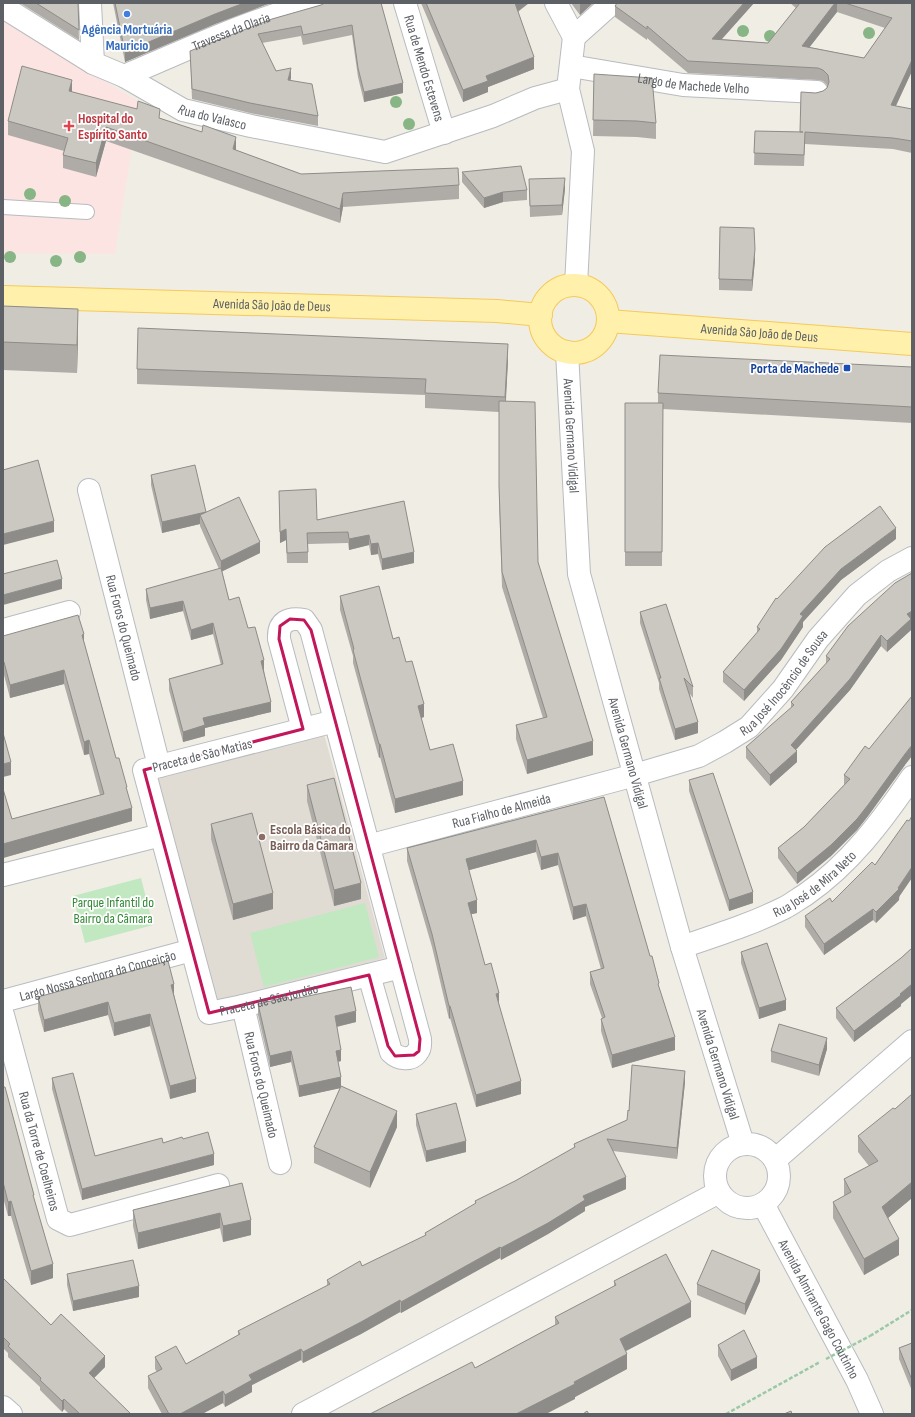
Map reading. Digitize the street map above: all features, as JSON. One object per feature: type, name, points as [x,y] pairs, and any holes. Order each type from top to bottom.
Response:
[{"type":"main road","points":[[576,285],[586,287],[595,292],[602,300],[607,310],[608,320],[605,332],[599,342],[590,349],[578,352],[567,352],[550,342],[544,334],[540,324],[543,304],[549,296],[556,290],[566,286],[576,285]]},
{"type":"main road","name":"Avenida São João de Deus","points":[[3,296],[497,312],[542,315]]},
{"type":"main road","name":"Avenida São João de Deus","points":[[608,320],[912,344]]},
{"type":"street","points":[[90,3],[93,63]]},
{"type":"street","name":"Travessa da Olaria","points":[[124,76],[243,26],[318,3]]},
{"type":"street","name":"Rua de Mendo Estevens","points":[[404,3],[444,133]]},
{"type":"street","points":[[556,3],[574,37],[568,88],[583,151],[576,285]]},
{"type":"street","points":[[574,37],[612,3]]},
{"type":"street","name":"Rua do Valasco","points":[[3,7],[93,63],[124,76],[183,110],[251,126],[385,152],[444,133]]},
{"type":"street","name":"Largo de Machede Velho","points":[[571,66],[683,85],[817,92]]},
{"type":"street","points":[[444,133],[493,116],[535,98],[568,88]]},
{"type":"street","name":"Avenida Germano Vidigal","points":[[567,352],[579,574],[682,947],[743,1144]]},
{"type":"street","name":"Rua Foros do Queimado","points":[[89,490],[159,766]]},
{"type":"street","name":"Rua José Inocêncio de Sousa","points":[[635,776],[699,756],[749,727],[783,689],[818,639],[857,595],[888,571],[912,558]]},
{"type":"street","points":[[3,630],[69,612]]},
{"type":"street","points":[[303,729],[279,639],[280,626],[290,619],[304,620],[310,630],[420,1039],[419,1051],[414,1055],[408,1058],[401,1058],[390,1052],[369,974]]},
{"type":"street","name":"Praceta de São Matias","points":[[161,835],[144,770],[335,721]]},
{"type":"street","name":"Rua Fialho de Almeida","points":[[368,846],[635,776]]},
{"type":"street","name":"Rua José de Mira Neto","points":[[682,947],[755,921],[786,907],[823,883],[861,846],[884,818],[912,777]]},
{"type":"street","points":[[3,875],[161,835],[192,950]]},
{"type":"street","name":"Largo Nossa Senhora da Conceição","points":[[3,1001],[192,950]]},
{"type":"street","name":"Praceta de São Jordão","points":[[192,950],[210,1013],[401,967]]},
{"type":"street","name":"Rua Foros do Queimado","points":[[243,1006],[280,1163]]},
{"type":"street","name":"Rua da Torre de Coelheiros","points":[[3,1015],[58,1219],[70,1225],[218,1184]]},
{"type":"street","points":[[775,1160],[912,1041]]},
{"type":"street","points":[[743,1144],[756,1145],[767,1150],[775,1160],[779,1172],[778,1185],[773,1196],[763,1204],[751,1208],[739,1207],[727,1202],[719,1192],[715,1180],[716,1168],[722,1156],[731,1148],[743,1144]]},
{"type":"street","points":[[304,1414],[719,1192]]},
{"type":"street","name":"Avenida Almirante Gago Coutinho","points":[[763,1204],[857,1380],[872,1414]]},
{"type":"street","points":[[3,1407],[10,1414]]},
{"type":"lane","points":[[3,206],[87,212]]},
{"type":"path","points":[[726,1414],[870,1336],[912,1310]]},
{"type":"highlighted area","points":[[290,619],[304,620],[311,630],[420,1039],[419,1051],[414,1055],[395,1056],[388,1046],[369,975],[209,1013],[144,770],[303,729],[279,639],[280,626]]},
{"type":"shaded area","name":"Hospital do Espírito Santo","points":[[3,19],[139,102],[115,254],[3,253]]},
{"type":"shaded area","name":"Escola Básica do Bairro da Câmara","points":[[324,734],[385,958],[225,1001],[220,1001],[215,997],[157,780],[160,777]]},
{"type":"green space","name":"Parque Infantil do Bairro da Câmara","points":[[141,878],[153,925],[85,943],[73,896]]},
{"type":"green space","points":[[365,903],[379,957],[264,987],[250,933]]},
{"type":"building","points":[[36,3],[78,3],[79,30]]},
{"type":"building","points":[[115,3],[244,3],[125,52]]},
{"type":"building","points":[[325,3],[381,3],[403,83],[364,92],[358,68],[352,25],[303,35],[301,26],[258,34],[276,71],[291,68],[288,80],[312,84],[318,116],[250,103],[192,89],[190,51],[272,19]]},
{"type":"building","points":[[426,3],[515,3],[534,57],[486,76],[488,81],[463,90]]},
{"type":"building","points":[[617,3],[744,3],[712,39],[768,43],[800,3],[835,3],[802,46],[864,58],[892,18],[845,3],[912,3],[912,60],[891,105],[912,109],[912,141],[893,138],[805,132],[804,155],[754,153],[755,131],[800,132],[801,92],[816,93],[823,91],[827,88],[829,82],[828,75],[823,70],[818,68],[688,61],[647,26],[647,29],[615,6]]},
{"type":"building","points":[[22,66],[72,80],[69,91],[137,109],[138,101],[160,109],[159,118],[202,132],[203,125],[236,137],[233,149],[301,174],[458,168],[459,185],[343,193],[340,209],[106,127],[96,163],[63,155],[68,138],[8,121]]},
{"type":"building","points":[[594,74],[652,78],[656,123],[593,120]]},
{"type":"building","points":[[521,166],[527,190],[503,192],[484,198],[462,172]]},
{"type":"building","points":[[565,178],[562,205],[530,206],[529,179]]},
{"type":"building","points":[[720,227],[754,228],[755,249],[752,280],[719,279]]},
{"type":"building","points":[[3,306],[78,309],[77,345],[3,342]]},
{"type":"building","points":[[138,328],[508,344],[505,397],[425,393],[426,379],[137,369]]},
{"type":"building","points":[[660,355],[912,367],[912,407],[658,393]]},
{"type":"building","points":[[499,401],[535,402],[538,562],[593,741],[527,760],[516,725],[547,717],[502,572],[499,486]]},
{"type":"building","points":[[625,403],[663,403],[662,552],[625,552]]},
{"type":"building","points":[[38,460],[54,521],[3,534],[3,470]]},
{"type":"building","points":[[195,465],[206,512],[162,522],[151,475]]},
{"type":"building","points":[[316,489],[317,520],[404,501],[414,552],[382,559],[378,543],[371,544],[369,535],[349,539],[348,532],[307,533],[308,552],[287,553],[286,529],[280,532],[279,491]]},
{"type":"building","points":[[239,497],[260,542],[221,561],[200,515]]},
{"type":"building","points":[[880,506],[896,528],[841,569],[800,614],[803,616],[781,649],[744,690],[723,672],[760,629],[757,627],[776,598],[777,599],[825,547]]},
{"type":"building","points":[[57,560],[62,579],[3,595],[3,574]]},
{"type":"building","points":[[221,568],[229,600],[239,597],[248,628],[255,627],[264,660],[261,661],[271,702],[203,718],[205,725],[183,732],[169,679],[223,664],[213,623],[191,630],[183,601],[150,608],[146,589]]},
{"type":"building","points":[[912,573],[912,611],[907,614],[911,619],[887,641],[881,635],[850,679],[791,745],[797,751],[770,775],[746,747],[794,705],[791,702],[830,659],[826,656],[848,626],[895,583]]},
{"type":"building","points":[[379,586],[393,639],[399,637],[406,662],[412,661],[424,704],[418,706],[430,750],[453,744],[463,781],[395,799],[362,684],[340,596]]},
{"type":"building","points":[[666,604],[693,687],[684,678],[698,722],[675,729],[659,678],[661,678],[640,612]]},
{"type":"building","points":[[78,615],[84,634],[82,635],[116,758],[119,758],[132,808],[3,844],[3,789],[12,819],[104,794],[89,740],[84,742],[64,670],[10,685],[3,662],[3,636]]},
{"type":"building","points":[[912,696],[912,745],[857,819],[831,845],[797,873],[778,848],[804,827],[850,779],[844,775],[865,746],[869,749]]},
{"type":"building","points":[[3,733],[11,762],[3,764]]},
{"type":"building","points":[[713,773],[753,892],[729,900],[689,780]]},
{"type":"building","points":[[334,778],[361,883],[334,890],[307,785]]},
{"type":"building","points":[[604,797],[650,956],[652,956],[658,984],[675,1037],[612,1055],[601,1019],[605,1017],[590,972],[604,968],[586,904],[573,907],[558,853],[541,857],[536,840],[466,859],[477,900],[468,903],[485,965],[491,963],[499,993],[496,994],[521,1081],[476,1095],[449,1006],[432,934],[407,848]]},
{"type":"building","points":[[252,813],[273,893],[233,904],[211,824]]},
{"type":"building","points":[[912,816],[912,867],[898,888],[899,889],[876,912],[873,909],[824,944],[805,916],[830,898],[832,902],[872,862],[875,865],[907,820],[909,821]]},
{"type":"building","points":[[767,943],[786,1000],[759,1008],[741,952]]},
{"type":"building","points":[[912,948],[912,984],[900,994],[901,995],[854,1031],[836,1008]]},
{"type":"building","points":[[168,961],[174,984],[171,985],[196,1079],[170,1086],[150,1014],[114,1023],[108,1002],[44,1020],[38,997]]},
{"type":"building","points":[[351,987],[356,1011],[335,1016],[341,1050],[336,1051],[341,1077],[299,1086],[291,1051],[270,1056],[258,1004],[288,997],[289,1000]]},
{"type":"building","points":[[779,1024],[827,1038],[819,1065],[771,1051]]},
{"type":"building","points":[[632,1065],[685,1071],[677,1148],[607,1139],[626,1177],[583,1196],[585,1200],[548,1223],[501,1248],[500,1247],[401,1302],[400,1300],[303,1352],[301,1349],[249,1375],[252,1380],[225,1395],[223,1391],[180,1414],[169,1414],[148,1376],[162,1369],[155,1357],[176,1346],[186,1364],[240,1334],[238,1331],[330,1284],[327,1280],[360,1261],[362,1266],[426,1235],[425,1233],[476,1203],[475,1201],[515,1181],[575,1147],[574,1144],[627,1120]]},
{"type":"building","points":[[73,1073],[95,1156],[162,1138],[163,1143],[182,1137],[183,1139],[208,1132],[214,1154],[82,1189],[52,1078]]},
{"type":"building","points":[[341,1086],[397,1111],[370,1172],[314,1147]]},
{"type":"building","points":[[3,1087],[5,1087],[33,1195],[53,1264],[31,1271],[11,1201],[8,1202],[3,1182]]},
{"type":"building","points":[[912,1094],[912,1182],[882,1207],[899,1239],[864,1259],[833,1202],[851,1192],[844,1179],[878,1161],[858,1136],[893,1108],[895,1109]]},
{"type":"building","points":[[456,1103],[466,1141],[426,1151],[416,1114]]},
{"type":"building","points":[[242,1183],[251,1220],[223,1226],[220,1213],[138,1233],[133,1210]]},
{"type":"building","points":[[712,1250],[760,1270],[745,1304],[697,1284]]},
{"type":"building","points":[[666,1254],[691,1302],[620,1339],[627,1354],[574,1382],[575,1384],[516,1414],[370,1414],[472,1362],[475,1368],[559,1323],[555,1317],[616,1285],[614,1281]]},
{"type":"building","points":[[133,1260],[139,1286],[73,1301],[67,1274]]},
{"type":"building","points":[[3,1278],[51,1325],[61,1314],[105,1356],[89,1373],[131,1414],[80,1414],[64,1399],[62,1401],[8,1346],[10,1344],[3,1337]]},
{"type":"building","points":[[744,1330],[757,1357],[731,1370],[718,1345]]},
{"type":"building","points":[[912,1343],[912,1380],[899,1348]]},
{"type":"building","points":[[791,1411],[792,1414],[784,1414]]},
{"type":"place","name":"Agência Mortuária Mauricio","points":[[127,14]]},
{"type":"place","name":"Hospital do Espírito Santo","points":[[69,126]]},
{"type":"place","name":"Porta de Machede","points":[[847,368]]},
{"type":"place","name":"Escola Básica do Bairro da Câmara","points":[[262,837]]}]
